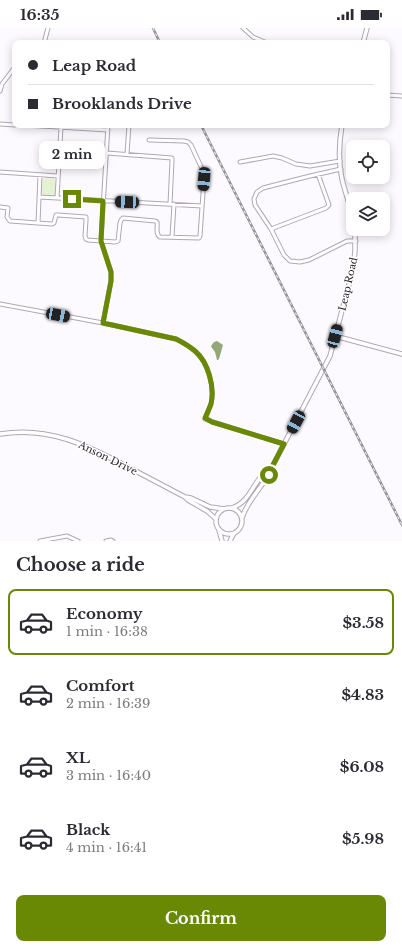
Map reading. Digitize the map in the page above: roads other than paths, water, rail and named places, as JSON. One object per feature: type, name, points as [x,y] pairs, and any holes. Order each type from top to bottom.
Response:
[{"type":"street","points":[[45,40],[48,28]]},
{"type":"street","points":[[243,28],[253,38],[259,40]]},
{"type":"street","points":[[364,40],[367,28]]},
{"type":"street","points":[[0,91],[2,84],[12,70]]},
{"type":"street","points":[[390,95],[402,96]]},
{"type":"street","points":[[0,124],[12,124]]},
{"type":"street","points":[[57,198],[61,128]]},
{"type":"street","points":[[77,128],[108,130],[101,241],[111,272],[111,281],[103,323]]},
{"type":"street","points":[[127,154],[129,128]]},
{"type":"street","points":[[342,128],[340,161],[347,192]]},
{"type":"street","points":[[0,207],[8,208],[8,217],[10,221],[54,223],[56,215],[86,217],[85,236],[88,240],[118,241],[120,223],[123,218],[155,221],[158,224],[157,233],[160,236],[199,238],[204,173],[191,145],[184,141],[149,140]]},
{"type":"street","points":[[107,153],[172,158],[172,237]]},
{"type":"street","points":[[240,162],[273,156],[296,164],[310,166],[340,161]]},
{"type":"street","points":[[341,169],[262,188],[257,192],[254,199],[255,205],[271,229],[284,254],[290,261],[300,262],[310,260],[347,241],[356,241]]},
{"type":"street","points":[[0,172],[58,176]]},
{"type":"street","points":[[271,229],[326,208],[329,205],[318,174]]},
{"type":"street","points":[[38,223],[40,175]]},
{"type":"street","points":[[39,197],[202,206]]},
{"type":"street","name":"Leap Road","points":[[242,518],[246,507],[269,475],[328,359],[353,268],[356,236]]},
{"type":"street","points":[[0,304],[103,323],[176,339],[184,343],[197,354],[203,361],[209,377],[211,385],[211,403],[205,418],[212,422],[284,444]]},
{"type":"street","points":[[335,336],[402,354]]},
{"type":"street","name":"Anson Drive","points":[[1,434],[36,433],[56,436],[76,442],[107,456],[185,497],[207,511],[216,519]]},
{"type":"street","name":"Leap Road","points":[[232,508],[244,502],[263,474],[272,467]]},
{"type":"street","name":"Anson Drive","points":[[185,497],[191,498],[210,507],[224,509]]},
{"type":"street","points":[[222,541],[216,519],[219,513],[224,509],[232,508],[238,512],[242,518],[242,521],[241,527],[234,533],[230,541]]},
{"type":"street","points":[[219,529],[222,532],[234,533]]},
{"type":"street","points":[[40,541],[67,536],[78,541]]},
{"type":"street","points":[[106,541],[113,541]]},
{"type":"railway","points":[[153,28],[159,40]]},
{"type":"railway","points":[[203,128],[402,525]]}]
